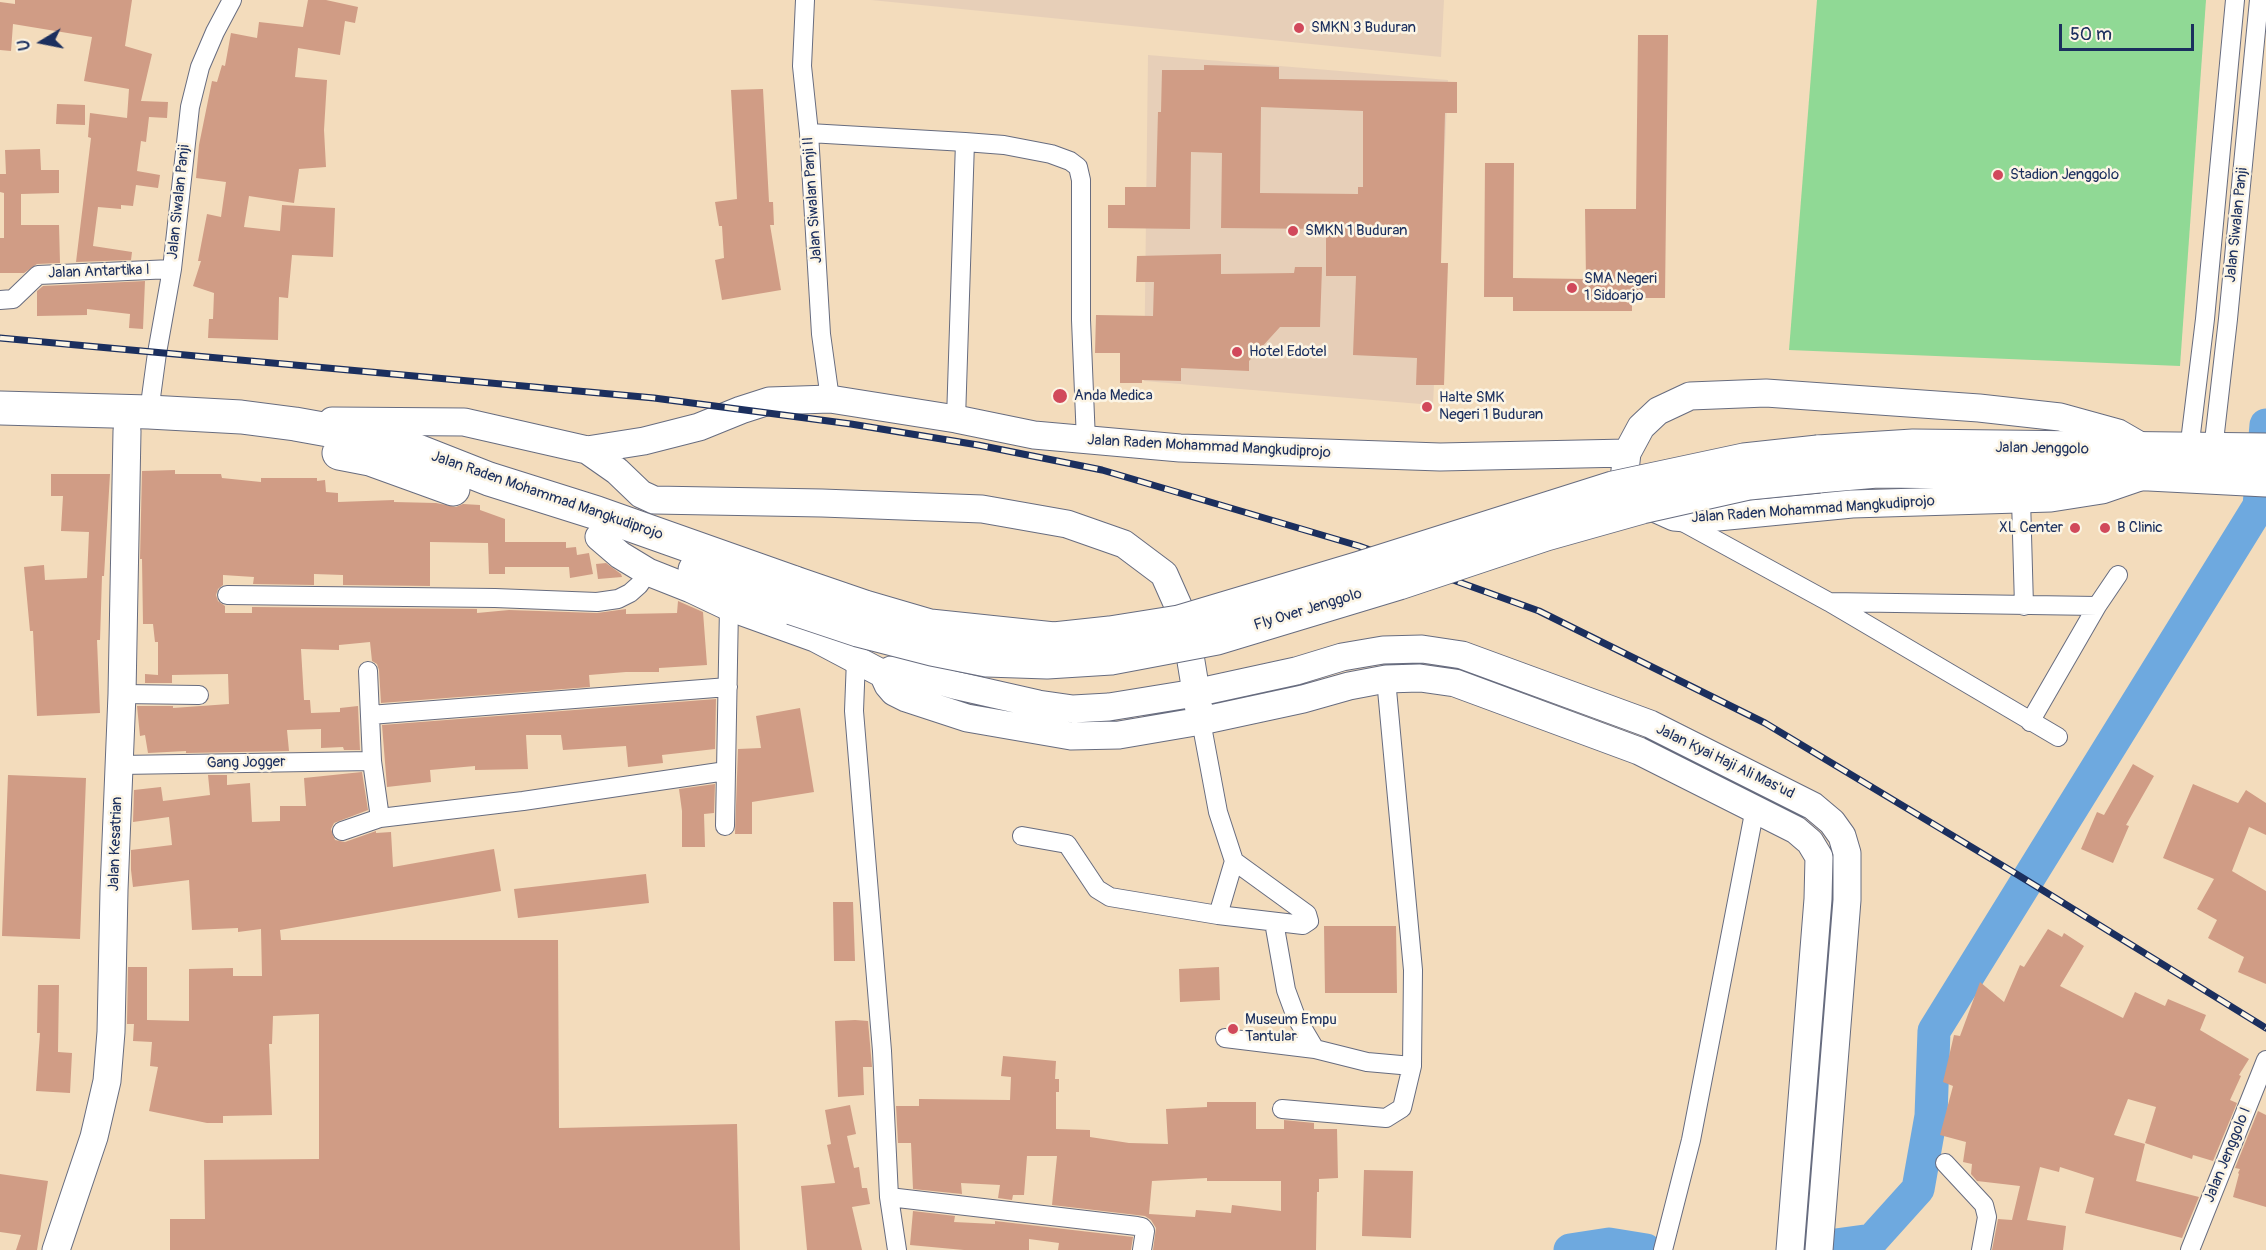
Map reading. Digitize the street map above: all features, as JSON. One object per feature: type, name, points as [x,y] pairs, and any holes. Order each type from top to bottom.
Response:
[{"type":"highway","name":"Jalan Raden Mohammad Mangkudiprojo","points":[[0,408],[138,421],[304,446],[370,459],[447,488],[501,503],[675,563],[794,595]]},
{"type":"highway","name":"Jalan Raden Mohammad Mangkudiprojo","points":[[0,428],[241,417],[395,442],[479,475],[617,520],[794,595]]},
{"type":"highway","name":"Jalan Jenggolo","points":[[1819,464],[1877,471],[2237,460]]},
{"type":"highway","name":"Jalan Jenggolo","points":[[2149,462],[2237,460]]},
{"type":"highway","name":"Fly Over Jenggolo","points":[[794,595],[869,633],[987,660],[1047,662],[1111,658],[1217,638],[1399,583],[1546,534],[1642,507],[1749,483],[1819,464]]},
{"type":"street","name":"Jalan Siwalan Panji","points":[[138,421],[157,353],[172,269],[190,107],[200,67],[232,0]]},
{"type":"street","name":"Jalan Siwalan Panji II","points":[[805,0],[802,66],[809,133],[821,334],[830,399]]},
{"type":"street","name":"Jalan Siwalan Panji","points":[[2235,0],[2205,319],[2237,460]]},
{"type":"street","name":"Jalan Siwalan Panji","points":[[2237,460],[2228,320],[2259,0]]},
{"type":"street","points":[[2230,54],[2254,58]]},
{"type":"street","points":[[809,133],[1004,145],[1051,154],[1070,160],[1078,167],[1081,180],[1081,320],[1086,441]]},
{"type":"street","points":[[956,419],[965,142]]},
{"type":"street","name":"Jalan Antartika I","points":[[0,300],[13,298],[38,275],[172,269]]},
{"type":"street","name":"Jalan Raden Mohammad Mangkudiprojo","points":[[1766,393],[1979,408],[2060,417],[2118,433],[2149,462],[2102,490],[2051,498],[1852,504],[1709,519],[1674,517],[1654,508],[1627,488],[1624,479],[1627,453],[1641,428],[1658,411],[1690,396],[1766,393]]},
{"type":"street","name":"Jalan Raden Mohammad Mangkudiprojo","points":[[295,424],[349,420],[464,422],[587,450],[644,441],[699,427],[769,401],[830,399],[956,419],[1034,435],[1180,448],[1440,457],[1627,453]]},
{"type":"street","name":"Jalan Kesatrian","points":[[56,1250],[94,1137],[107,1081],[111,1032],[122,694],[138,421]]},
{"type":"street","name":"Jalan Raden Mohammad Mangkudiprojo","points":[[587,450],[617,471],[641,494],[654,500],[982,509],[1067,524],[1124,544],[1164,574],[1172,588],[1187,637],[1195,693],[1202,721],[1119,735],[1071,736],[967,718],[894,692],[883,674],[814,638],[729,607],[648,572],[620,555],[599,537]]},
{"type":"street","points":[[2020,499],[2024,606]]},
{"type":"street","points":[[1674,517],[1829,602],[2058,738]]},
{"type":"street","points":[[227,595],[597,602],[630,593],[648,572]]},
{"type":"street","points":[[2030,722],[2097,606],[2118,575]]},
{"type":"street","points":[[1829,602],[2097,606]]},
{"type":"street","points":[[725,826],[729,607]]},
{"type":"street","name":"Jalan Kyai Haji Ali Mas'ud","points":[[1195,693],[1296,671],[1342,657],[1383,650],[1422,649],[1462,655],[1650,724],[1813,806],[1826,817],[1842,836],[1847,853],[1847,888],[1820,1244]]},
{"type":"street","points":[[856,659],[854,711],[883,1061],[889,1197],[897,1250]]},
{"type":"street","points":[[883,674],[891,670],[903,670],[954,685],[1073,709],[1109,707],[1195,693]]},
{"type":"street","points":[[368,671],[372,761],[380,818]]},
{"type":"street","name":"Jalan Kyai Haji Ali Mas'ud","points":[[1202,721],[1386,679],[1420,678],[1466,687],[1639,751],[1755,808],[1796,830],[1810,842],[1819,857],[1818,899],[1791,1243]]},
{"type":"street","points":[[1282,1109],[1386,1118],[1402,1108],[1412,1066],[1413,970],[1386,679]]},
{"type":"street","points":[[370,716],[728,687]]},
{"type":"street","points":[[122,694],[199,695]]},
{"type":"street","points":[[1202,721],[1218,812],[1234,861],[1218,915]]},
{"type":"street","name":"Gang Jogger","points":[[120,765],[372,761]]},
{"type":"street","points":[[342,831],[380,818],[523,801],[726,771]]},
{"type":"street","points":[[1664,1245],[1691,1140],[1755,808]]},
{"type":"street","points":[[1022,836],[1067,844],[1097,889],[1103,894],[1218,915],[1303,925],[1309,921],[1307,914],[1234,861]]},
{"type":"street","points":[[1274,922],[1286,990],[1296,1017],[1316,1049]]},
{"type":"street","points":[[1225,1038],[1316,1049],[1367,1062],[1412,1066]]},
{"type":"street","name":"Jalan Jenggolo I","points":[[2190,1250],[2266,1060]]},
{"type":"street","points":[[1946,1163],[1984,1205],[1987,1217],[1982,1250]]},
{"type":"street","points":[[889,1197],[1142,1227],[1145,1231],[1142,1250]]},
{"type":"shaded area","name":"SMKN 3 Buduran","points":[[871,0],[1444,0],[1441,57]]},
{"type":"shaded area","name":"SMKN 1 Buduran","points":[[1148,55],[1448,80],[1433,405],[1144,381]]},
{"type":"green space","name":"Stadion Jenggolo","points":[[1817,0],[2206,0],[2180,366],[1789,350]]},
{"type":"building","points":[[15,0],[132,0],[125,46],[152,54],[141,101],[168,102],[167,118],[149,117],[146,142],[141,141],[137,171],[160,175],[158,188],[136,185],[133,206],[121,205],[121,209],[98,207],[93,246],[132,252],[131,260],[76,262],[91,138],[88,137],[90,113],[127,118],[129,89],[84,81],[92,37],[13,24],[11,51],[0,50],[0,2],[15,4]]},
{"type":"building","points":[[308,0],[326,0],[358,7],[355,23],[345,21],[340,55],[298,48],[295,77],[327,80],[324,130],[326,167],[299,169],[294,203],[249,196],[244,227],[280,231],[282,205],[335,208],[333,257],[292,255],[288,298],[279,297],[278,340],[208,338],[209,319],[213,319],[214,293],[193,286],[201,261],[198,261],[207,214],[221,217],[226,182],[196,178],[199,145],[212,81],[217,82],[222,65],[225,66],[231,33],[257,38],[259,22],[303,27]]},
{"type":"building","points":[[1638,35],[1668,35],[1665,298],[1632,298],[1632,311],[1513,311],[1513,297],[1484,297],[1485,163],[1514,163],[1513,278],[1586,279],[1585,209],[1636,209]]},
{"type":"building","points":[[1204,65],[1279,67],[1279,79],[1457,82],[1457,113],[1445,113],[1441,263],[1448,263],[1444,385],[1416,385],[1417,358],[1353,355],[1356,276],[1326,276],[1326,229],[1221,228],[1222,153],[1191,152],[1190,229],[1108,228],[1108,205],[1125,205],[1125,187],[1156,187],[1158,112],[1161,112],[1162,70],[1204,70]],"holes":[[[1261,107],[1363,111],[1363,187],[1358,187],[1358,194],[1260,193]]]},
{"type":"building","points":[[763,89],[769,202],[773,202],[774,225],[770,225],[781,290],[722,300],[715,260],[724,258],[722,226],[719,226],[715,202],[737,199],[731,90]]},
{"type":"building","points":[[57,104],[85,105],[85,125],[56,124]]},
{"type":"building","points":[[40,149],[41,170],[59,170],[59,193],[21,194],[21,225],[59,225],[60,263],[37,264],[24,273],[0,273],[0,238],[4,238],[4,193],[0,192],[0,174],[6,174],[5,150]]},
{"type":"building","points":[[1221,254],[1221,274],[1294,273],[1295,267],[1322,267],[1320,327],[1280,327],[1249,361],[1249,371],[1181,368],[1181,381],[1142,380],[1142,383],[1120,383],[1120,353],[1095,353],[1096,315],[1153,316],[1154,282],[1136,282],[1137,256]]},
{"type":"building","points":[[145,281],[143,329],[129,328],[130,314],[87,309],[87,315],[37,316],[37,291],[43,286]]},
{"type":"building","points":[[175,470],[175,474],[221,474],[222,478],[261,482],[261,478],[317,478],[317,481],[325,480],[326,492],[338,493],[338,502],[394,500],[394,502],[436,503],[456,507],[463,504],[480,505],[480,510],[505,519],[505,542],[566,542],[566,548],[576,547],[577,555],[589,553],[593,574],[570,578],[569,567],[505,567],[505,574],[489,574],[488,543],[430,542],[430,586],[343,585],[343,575],[314,574],[314,585],[253,584],[254,577],[223,575],[223,585],[218,589],[216,595],[218,601],[225,606],[225,613],[252,613],[252,607],[477,609],[477,613],[509,610],[597,613],[626,609],[626,614],[677,613],[678,601],[703,612],[707,665],[659,668],[659,672],[589,675],[590,687],[381,703],[379,670],[377,664],[372,661],[370,642],[339,645],[339,650],[301,649],[304,700],[310,700],[311,713],[340,712],[340,708],[358,706],[360,750],[344,750],[343,747],[321,748],[321,729],[287,730],[289,751],[148,753],[145,735],[140,736],[137,706],[173,706],[173,708],[229,704],[228,674],[172,675],[172,683],[145,683],[145,674],[158,675],[158,642],[155,642],[153,624],[143,624],[142,559],[140,559],[142,471]]},
{"type":"building","points":[[51,474],[110,474],[104,576],[102,576],[100,640],[97,640],[100,713],[37,716],[33,631],[30,631],[24,567],[44,565],[45,580],[87,578],[89,532],[61,531],[63,496],[51,496]]},
{"type":"building","points":[[606,563],[622,577],[598,579],[596,564]]},
{"type":"building","points":[[716,699],[715,749],[662,755],[663,763],[628,767],[626,746],[563,750],[561,735],[526,735],[528,769],[475,770],[475,766],[430,770],[431,782],[387,787],[382,725]]},
{"type":"building","points":[[800,708],[814,792],[752,802],[752,834],[735,834],[738,749],[761,748],[756,716]]},
{"type":"building","points":[[2133,764],[2154,776],[2126,825],[2129,826],[2113,863],[2081,849],[2097,812],[2104,815]]},
{"type":"building","points":[[362,772],[368,810],[334,823],[331,829],[335,840],[345,842],[376,831],[376,833],[391,832],[393,867],[494,849],[501,891],[280,930],[281,940],[558,940],[559,1128],[737,1124],[740,1250],[170,1250],[170,1219],[205,1219],[204,1160],[319,1159],[319,1014],[273,1016],[272,1044],[269,1044],[272,1115],[223,1116],[223,1123],[207,1123],[149,1111],[158,1067],[150,1066],[152,1042],[133,1041],[134,1024],[127,1024],[128,967],[147,967],[147,1020],[189,1021],[189,969],[233,968],[233,976],[262,976],[261,929],[238,932],[238,928],[192,930],[189,880],[133,887],[131,850],[172,845],[169,817],[133,822],[134,790],[161,787],[163,801],[210,795],[208,775],[227,775],[227,785],[250,783],[252,822],[280,821],[280,806],[306,806],[304,778]]},
{"type":"building","points":[[8,775],[86,778],[80,939],[2,936]]},
{"type":"building","points":[[715,784],[714,813],[704,814],[705,847],[682,847],[682,811],[679,789]]},
{"type":"building","points":[[2193,784],[2238,803],[2246,790],[2266,803],[2266,835],[2249,827],[2232,871],[2266,891],[2266,984],[2238,972],[2244,957],[2208,938],[2217,920],[2197,909],[2214,879],[2163,858]]},
{"type":"building","points":[[646,874],[649,903],[518,918],[514,889]]},
{"type":"building","points":[[833,902],[853,902],[855,961],[834,961]]},
{"type":"building","points":[[1324,926],[1396,926],[1397,993],[1325,993]]},
{"type":"building","points":[[2048,929],[2062,937],[2064,933],[2084,946],[2060,986],[2123,1018],[2135,992],[2165,1006],[2168,999],[2206,1015],[2200,1030],[2249,1059],[2239,1075],[2241,1076],[2230,1100],[2237,1103],[2213,1161],[2193,1155],[2192,1159],[2145,1143],[2156,1107],[2128,1099],[2114,1135],[2145,1144],[2136,1181],[2199,1197],[2182,1238],[2085,1213],[2094,1178],[2060,1167],[2059,1172],[2040,1167],[2027,1220],[2066,1226],[2063,1250],[1992,1250],[1998,1219],[2012,1220],[2020,1186],[1977,1181],[1971,1174],[1972,1164],[1963,1162],[1966,1142],[1940,1135],[1953,1086],[1943,1082],[1954,1035],[1960,1036],[1980,982],[2004,1002],[2020,965],[2024,967]]},
{"type":"building","points":[[1219,967],[1220,1000],[1180,1002],[1179,969]]},
{"type":"building","points":[[38,985],[59,985],[58,1052],[72,1053],[70,1093],[36,1091],[40,1033],[37,1033]]},
{"type":"building","points":[[835,1021],[868,1021],[872,1067],[863,1067],[864,1095],[838,1097]]},
{"type":"building","points":[[1003,1056],[1056,1061],[1055,1079],[1059,1079],[1059,1092],[1056,1092],[1056,1129],[1090,1130],[1090,1137],[1129,1143],[1168,1144],[1166,1109],[1207,1107],[1207,1102],[1256,1102],[1256,1129],[1284,1129],[1284,1120],[1314,1123],[1314,1129],[1337,1129],[1338,1178],[1319,1179],[1316,1250],[1153,1250],[1156,1228],[1145,1216],[1052,1205],[1057,1156],[1027,1156],[1024,1195],[1013,1195],[1012,1200],[998,1198],[1000,1185],[961,1183],[962,1194],[913,1189],[911,1143],[898,1143],[896,1106],[919,1106],[919,1099],[1010,1100],[1011,1077],[1001,1076]],"holes":[[[1207,1178],[1207,1181],[1281,1181],[1281,1211],[1232,1205],[1231,1213],[1196,1210],[1195,1217],[1149,1214],[1152,1181]]]},
{"type":"building","points":[[850,1105],[856,1134],[847,1136],[854,1168],[859,1167],[862,1188],[867,1188],[870,1204],[852,1207],[862,1250],[807,1250],[801,1186],[835,1183],[827,1145],[831,1144],[825,1110]]},
{"type":"building","points":[[2258,1111],[2266,1115],[2266,1207],[2233,1197],[2240,1169],[2235,1168]]},
{"type":"building","points":[[1364,1170],[1413,1171],[1411,1238],[1362,1236]]},
{"type":"building","points":[[0,1174],[48,1181],[37,1250],[16,1250],[21,1235],[0,1232]]},
{"type":"building","points":[[913,1211],[955,1216],[954,1222],[995,1224],[995,1221],[1133,1237],[1131,1250],[1058,1250],[1059,1243],[1029,1239],[1029,1250],[964,1250],[910,1245]]},
{"type":"waterway","points":[[1799,1250],[1872,1240],[1918,1189],[1931,1116],[1934,1031],[2259,506],[2266,425]]},
{"type":"waterway","points":[[1570,1250],[1609,1244],[1646,1250]]},
{"type":"railway","points":[[0,338],[654,398],[851,424],[978,445],[1102,470],[1359,546],[1539,611],[1765,723],[2266,1028]]},
{"type":"place","name":"SMKN 3 Buduran","points":[[1299,28]]},
{"type":"place","name":"Stadion Jenggolo","points":[[1998,175]]},
{"type":"place","name":"SMKN 1 Buduran","points":[[1293,231]]},
{"type":"place","name":"SMA Negeri 1 Sidoarjo","points":[[1572,288]]},
{"type":"place","name":"Hotel Edotel","points":[[1237,352]]},
{"type":"place","name":"Anda Medica","points":[[1060,396]]},
{"type":"place","name":"Halte SMK Negeri 1 Buduran","points":[[1427,407]]},
{"type":"place","name":"XL Center","points":[[2075,528]]},
{"type":"place","name":"B Clinic","points":[[2105,528]]},
{"type":"place","name":"Museum Empu Tantular","points":[[1233,1029]]}]
